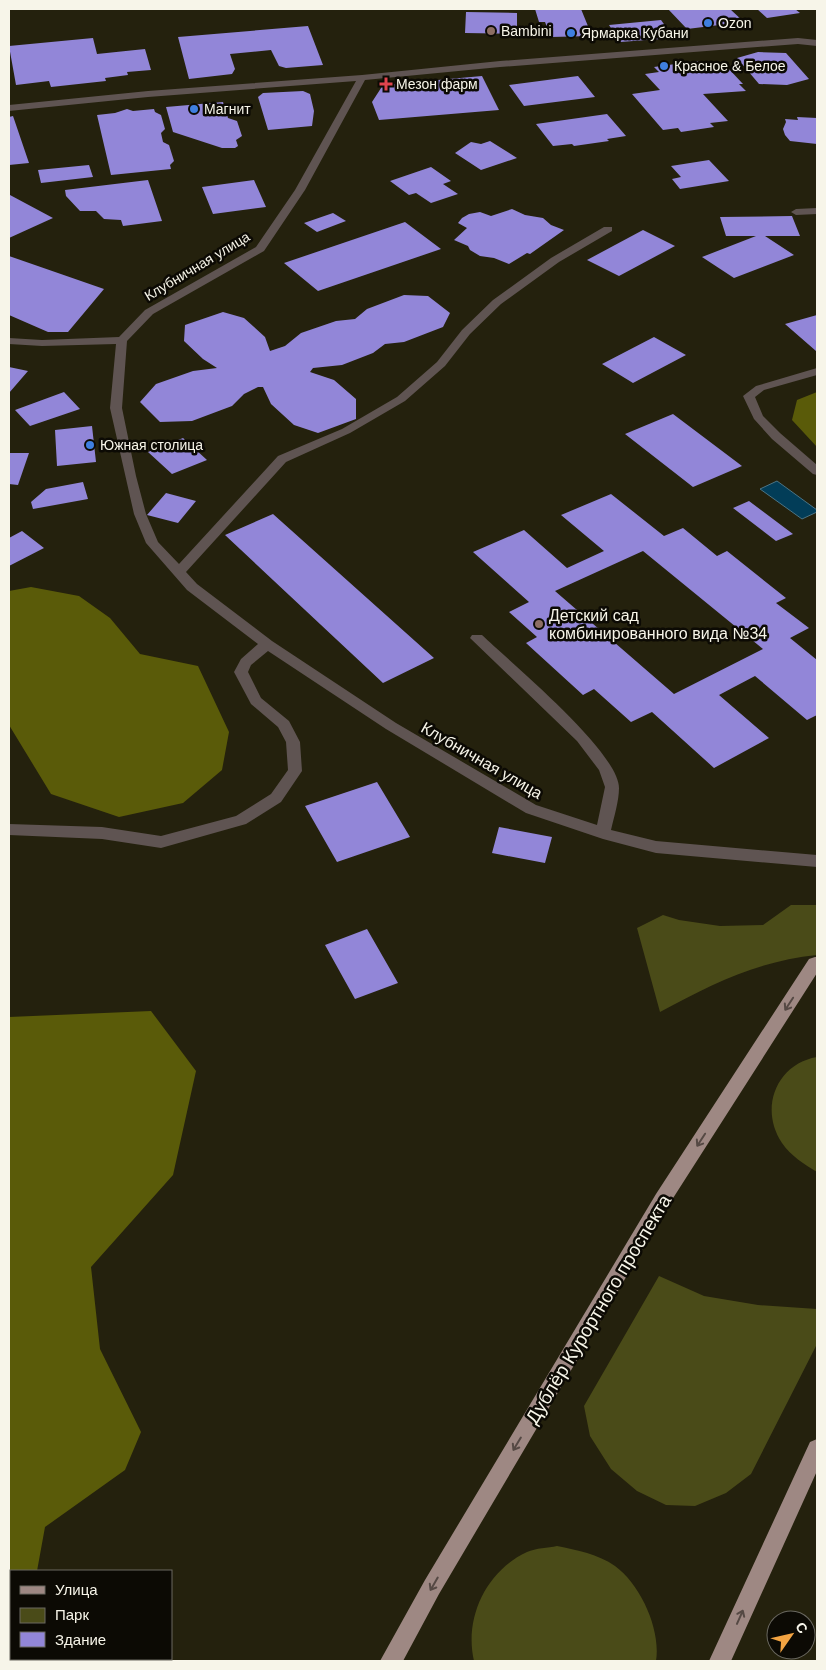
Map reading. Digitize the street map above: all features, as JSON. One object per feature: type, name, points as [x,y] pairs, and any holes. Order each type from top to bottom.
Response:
[{"type":"main road","name":"Дублёр Курортного проспекта","points":[[391,1661],[432,1587],[662,1200],[815,963]]},
{"type":"main road","points":[[720,1661],[817,1449]]},
{"type":"street","points":[[9,108],[148,94],[362,78],[500,64],[748,44],[798,41],[817,43]]},
{"type":"street","name":"Клубничная улица","points":[[362,78],[300,190],[260,249],[149,312],[122,340],[116,408],[140,514],[152,543],[192,587],[267,644],[391,726],[531,809],[603,833],[656,847],[817,861]]},
{"type":"street","points":[[796,212],[817,212]]},
{"type":"street","points":[[179,572],[282,459],[346,431],[401,398],[441,364],[466,332],[497,302],[555,260],[608,229]]},
{"type":"street","points":[[9,341],[122,340]]},
{"type":"street","points":[[817,371],[760,388],[749,396],[758,417],[776,436],[817,471]]},
{"type":"street","points":[[477,638],[582,738],[606,769],[612,787],[603,833]]},
{"type":"street","points":[[9,830],[102,832],[161,842],[241,820],[276,798],[295,771],[293,742],[284,724],[256,701],[241,672],[246,662],[267,644]]},
{"type":"green space","points":[[791,905],[817,905],[817,955],[775,962],[755,968],[717,983],[660,1012],[637,928],[663,915],[679,920],[720,926],[763,925]]},
{"type":"green space","points":[[817,1057],[817,1172],[789,1152],[782,1143],[775,1130],[772,1103],[782,1078],[803,1061]]},
{"type":"green space","points":[[659,1276],[704,1296],[758,1305],[817,1309],[817,1344],[751,1474],[726,1493],[695,1506],[666,1505],[637,1491],[611,1469],[590,1436],[584,1406]]},
{"type":"green space","points":[[557,1546],[602,1558],[624,1574],[641,1596],[652,1622],[657,1649],[656,1661],[474,1661],[472,1628],[481,1598],[490,1584],[500,1571],[513,1560],[527,1552]]},
{"type":"shaded area","points":[[817,392],[817,447],[792,420],[797,400]]},
{"type":"shaded area","points":[[31,587],[79,596],[110,618],[140,654],[198,666],[229,732],[222,770],[183,803],[119,817],[51,794],[9,725],[9,591]]},
{"type":"shaded area","points":[[151,1011],[196,1071],[173,1175],[91,1267],[100,1349],[141,1432],[125,1470],[45,1527],[37,1570],[10,1570],[10,1660],[20,1661],[9,1661],[9,1017]]},
{"type":"water","points":[[777,481],[817,510],[817,512],[802,519],[760,489]]},
{"type":"building","points":[[535,9],[581,9],[592,36],[551,37],[545,22],[539,22]]},
{"type":"building","points":[[668,9],[730,9],[744,22],[687,29]]},
{"type":"building","points":[[757,9],[795,9],[800,13],[767,18]]},
{"type":"building","points":[[466,12],[517,13],[517,34],[465,33]]},
{"type":"building","points":[[661,20],[674,38],[620,42],[609,25]]},
{"type":"building","points":[[308,26],[323,65],[286,68],[279,66],[271,50],[230,54],[235,69],[232,74],[189,79],[178,37]]},
{"type":"building","points":[[93,38],[97,54],[145,49],[151,70],[127,72],[128,75],[105,78],[106,81],[51,87],[49,81],[16,85],[9,46]]},
{"type":"building","points":[[758,52],[786,53],[809,79],[787,85],[759,84],[737,58]]},
{"type":"building","points":[[697,61],[702,66],[718,64],[723,69],[728,68],[743,84],[739,84],[746,91],[703,94],[728,121],[710,123],[714,127],[681,132],[678,128],[663,130],[632,94],[660,90],[645,74],[659,72],[654,67]]},
{"type":"building","points":[[482,76],[499,110],[379,120],[372,102],[383,85]]},
{"type":"building","points":[[578,76],[595,97],[524,106],[509,85]]},
{"type":"building","points":[[303,91],[310,94],[314,111],[312,126],[268,130],[258,97],[263,93]]},
{"type":"building","points":[[223,102],[228,118],[237,121],[242,136],[236,140],[238,146],[235,148],[222,148],[173,132],[166,107]]},
{"type":"building","points":[[127,109],[133,111],[154,109],[155,112],[161,115],[165,129],[161,133],[163,142],[169,145],[174,161],[170,165],[171,169],[111,175],[97,115],[115,113]]},
{"type":"building","points":[[607,114],[626,136],[607,139],[609,141],[574,146],[572,144],[553,146],[536,124]]},
{"type":"building","points":[[13,116],[29,163],[9,165],[9,117]]},
{"type":"building","points":[[797,117],[817,118],[817,144],[790,141],[785,135],[783,129],[786,122],[785,119],[798,120]]},
{"type":"building","points":[[490,141],[517,158],[481,170],[455,153],[471,142],[481,144]]},
{"type":"building","points":[[709,160],[729,181],[680,189],[672,179],[681,177],[671,166]]},
{"type":"building","points":[[89,165],[93,177],[41,183],[38,170]]},
{"type":"building","points":[[431,167],[451,181],[443,184],[458,194],[431,203],[416,193],[409,195],[390,181]]},
{"type":"building","points":[[148,180],[162,221],[123,226],[121,220],[104,219],[96,211],[80,211],[66,196],[65,190]]},
{"type":"building","points":[[254,180],[266,207],[213,214],[202,187]]},
{"type":"building","points":[[10,195],[53,218],[9,238]]},
{"type":"building","points":[[512,209],[525,215],[543,218],[551,225],[564,230],[530,254],[527,253],[509,264],[494,258],[480,256],[470,250],[468,246],[454,240],[467,228],[458,223],[469,214],[480,212],[491,216]]},
{"type":"building","points":[[333,213],[346,221],[317,232],[304,223]]},
{"type":"building","points":[[792,216],[800,236],[765,236],[794,255],[734,278],[702,257],[756,236],[726,236],[720,217]]},
{"type":"building","points":[[405,222],[441,249],[318,291],[284,263]]},
{"type":"building","points":[[643,230],[675,246],[619,276],[587,260]]},
{"type":"building","points":[[9,256],[104,289],[68,332],[48,332],[9,315]]},
{"type":"building","points":[[404,295],[428,296],[450,313],[443,327],[404,342],[385,344],[373,353],[342,365],[313,368],[310,372],[334,380],[356,399],[356,419],[318,433],[294,425],[271,404],[263,387],[258,387],[244,394],[232,406],[192,421],[160,422],[140,402],[156,384],[193,371],[217,368],[203,359],[184,341],[185,325],[223,312],[244,318],[265,337],[270,351],[285,346],[301,333],[336,321],[355,319],[367,309]]},
{"type":"building","points":[[817,315],[817,350],[816,351],[785,324]]},
{"type":"building","points":[[654,337],[686,355],[633,383],[602,364]]},
{"type":"building","points":[[9,367],[28,371],[9,393]]},
{"type":"building","points":[[64,392],[80,409],[30,426],[15,410]]},
{"type":"building","points":[[673,414],[742,466],[693,487],[625,434]]},
{"type":"building","points":[[92,426],[96,462],[57,466],[55,430]]},
{"type":"building","points":[[183,438],[207,460],[172,474],[148,452]]},
{"type":"building","points":[[9,453],[29,453],[18,485],[9,484]]},
{"type":"building","points":[[83,482],[88,499],[33,509],[31,502],[46,489]]},
{"type":"building","points":[[166,493],[196,501],[178,523],[147,515]]},
{"type":"building","points":[[611,494],[664,536],[683,528],[717,556],[727,551],[786,598],[776,603],[809,628],[790,638],[817,660],[817,715],[807,720],[755,676],[719,695],[769,738],[714,768],[652,712],[631,722],[594,689],[583,695],[526,643],[537,637],[509,612],[529,602],[473,552],[524,530],[567,568],[604,551],[561,515]],"holes":[[[643,551],[763,649],[674,694],[555,591]]]},
{"type":"building","points":[[749,501],[793,534],[776,541],[733,508]]},
{"type":"building","points":[[273,514],[434,658],[383,683],[225,535]]},
{"type":"building","points":[[22,531],[44,548],[9,566],[9,538]]},
{"type":"building","points":[[377,782],[410,837],[337,862],[305,806]]},
{"type":"building","points":[[499,827],[552,837],[545,863],[492,853]]},
{"type":"building","points":[[367,929],[398,983],[355,999],[325,945]]},
{"type":"place","name":"Ozon","points":[[708,23]]},
{"type":"place","name":"Bambini","points":[[491,31]]},
{"type":"place","name":"Ярмарка Кубани","points":[[571,33]]},
{"type":"place","name":"Красное & Белое","points":[[664,66]]},
{"type":"place","name":"Мезон фарм","points":[[386,84]]},
{"type":"place","name":"Магнит","points":[[194,109]]},
{"type":"place","name":"Южная столица","points":[[90,445]]},
{"type":"place","name":"Детский сад комбинированного вида №34","points":[[539,624]]}]
